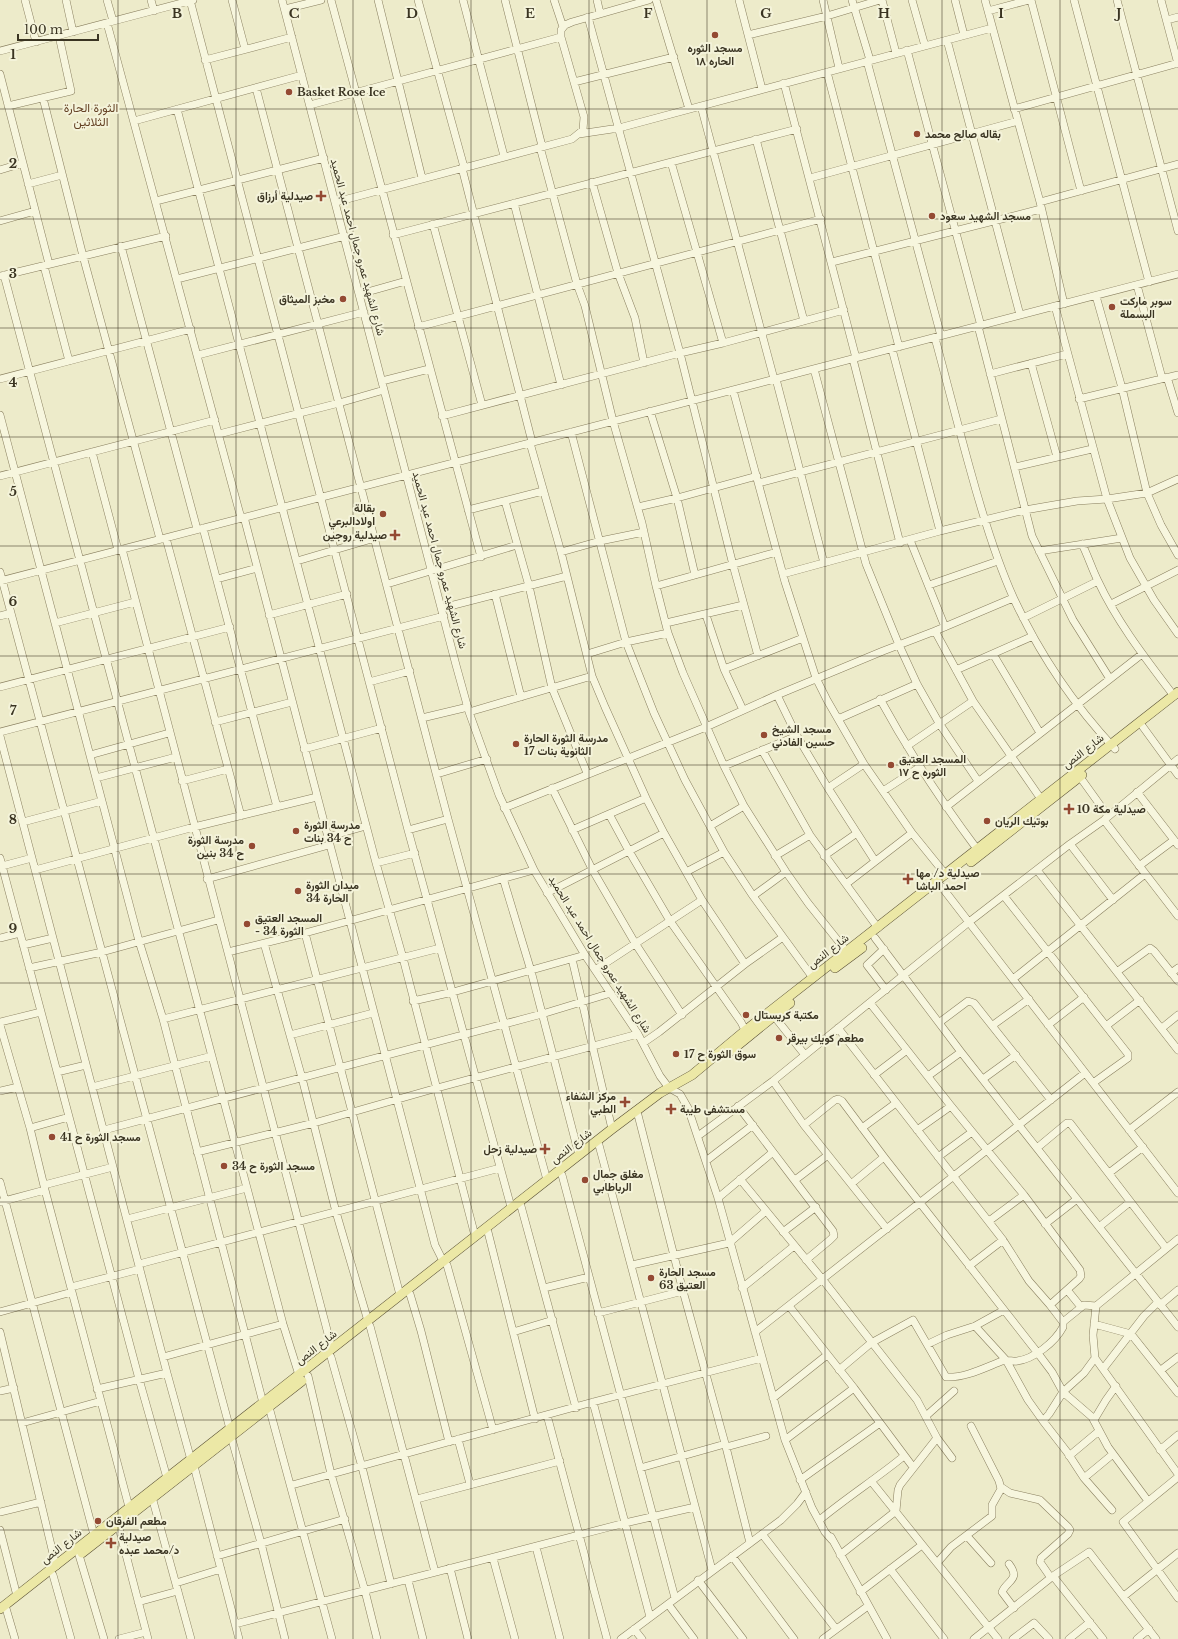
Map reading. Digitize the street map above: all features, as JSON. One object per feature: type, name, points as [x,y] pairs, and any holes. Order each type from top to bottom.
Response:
[{"type":"main road","name":"شارع النص","points":[[747,1034],[774,1016],[858,947],[878,928],[1041,799],[1143,727],[1177,696]]},
{"type":"main road","name":"شارع النص","points":[[3,1610],[79,1555],[230,1433],[369,1324],[410,1294],[475,1236],[648,1101],[695,1080],[813,978],[846,952],[875,938],[1080,777],[1113,747],[1177,696]]},
{"type":"main road","name":"شارع النص","points":[[369,1324],[400,1295],[488,1232],[673,1089]]},
{"type":"main road","name":"شارع النص","points":[[3,1610],[17,1596],[129,1507],[167,1478],[192,1463]]},
{"type":"street","points":[[25,0],[36,42]]},
{"type":"street","points":[[66,0],[73,32]]},
{"type":"street","points":[[107,0],[110,22],[134,121],[215,420],[270,615],[361,968],[397,1098],[435,1245],[445,1263],[493,1430]]},
{"type":"street","points":[[151,0],[154,11]]},
{"type":"street","points":[[0,51],[191,0],[205,60],[347,594],[414,853],[511,1208]]},
{"type":"street","points":[[232,0],[245,49]]},
{"type":"street","name":"شارع الشهيد عمرو جمال احمد عبد الحميد","points":[[282,0],[444,616],[469,709],[486,759],[504,808],[534,870],[547,893],[585,955],[638,1034],[660,1076],[684,1100],[698,1136],[718,1198],[729,1243],[785,1440],[806,1494]]},
{"type":"street","points":[[285,9],[320,0]]},
{"type":"street","points":[[331,0],[454,462],[481,557]]},
{"type":"street","points":[[378,0],[422,178]]},
{"type":"street","points":[[418,0],[463,168],[543,491],[588,654],[592,676],[627,758],[664,834],[702,900],[745,964]]},
{"type":"street","points":[[463,0],[504,156]]},
{"type":"street","points":[[505,0],[553,193],[586,312],[613,421],[638,507],[668,633],[706,726],[744,806],[786,872],[846,952]]},
{"type":"street","points":[[336,202],[541,146],[572,139],[579,134],[583,130],[584,117],[561,37],[561,30],[563,27],[554,0]]},
{"type":"street","points":[[597,0],[600,13]]},
{"type":"street","points":[[656,0],[689,109]]},
{"type":"street","points":[[739,0],[762,89]]},
{"type":"street","points":[[824,0],[839,68]]},
{"type":"street","points":[[852,0],[915,241],[960,430],[984,520],[998,561],[1013,598],[1033,636],[1077,704],[1113,747]]},
{"type":"street","points":[[748,35],[827,16],[881,0],[896,54]]},
{"type":"street","points":[[912,0],[924,46]]},
{"type":"street","points":[[954,0],[964,35]]},
{"type":"street","points":[[985,0],[1040,206],[1064,304]]},
{"type":"street","points":[[988,11],[1030,0],[1081,191]]},
{"type":"street","points":[[1074,0],[1149,282]]},
{"type":"street","points":[[1117,0],[1178,231]]},
{"type":"street","points":[[1014,109],[1096,85],[1178,64],[1162,0]]},
{"type":"street","points":[[563,27],[600,13],[644,1]]},
{"type":"street","points":[[588,17],[680,353],[733,565],[758,656]]},
{"type":"street","points":[[1167,20],[1178,17]]},
{"type":"street","points":[[579,134],[619,128],[992,28]]},
{"type":"street","points":[[8,106],[71,91],[58,36]]},
{"type":"street","points":[[205,60],[292,37]]},
{"type":"street","points":[[310,105],[561,37]]},
{"type":"street","points":[[947,40],[1020,315]]},
{"type":"street","points":[[907,50],[955,230],[1001,419],[1015,467],[1025,510],[1039,551],[1063,600],[1083,638],[1110,679]]},
{"type":"street","points":[[574,82],[674,57]]},
{"type":"street","points":[[827,72],[874,251],[916,442],[940,531]]},
{"type":"street","points":[[0,74],[35,211],[46,265],[69,361]]},
{"type":"street","points":[[134,121],[302,76]]},
{"type":"street","points":[[784,83],[832,262],[900,543]]},
{"type":"street","points":[[256,88],[448,819],[547,1180]]},
{"type":"street","points":[[43,98],[83,256],[133,442],[192,637],[241,816]]},
{"type":"street","points":[[701,106],[824,563]]},
{"type":"street","points":[[177,109],[281,507],[297,561],[366,826],[403,958],[475,1236]]},
{"type":"street","points":[[810,178],[1018,122]]},
{"type":"street","points":[[393,235],[796,129]]},
{"type":"street","points":[[756,139],[804,321]]},
{"type":"street","points":[[156,201],[324,158]]},
{"type":"street","points":[[671,162],[698,252],[723,344]]},
{"type":"street","points":[[0,170],[23,163]]},
{"type":"street","points":[[832,262],[995,220],[1081,191],[1178,164]]},
{"type":"street","points":[[28,184],[62,174]]},
{"type":"street","points":[[592,182],[618,273],[635,318],[644,363]]},
{"type":"street","points":[[514,203],[561,385]]},
{"type":"street","points":[[0,221],[35,211]]},
{"type":"street","points":[[418,327],[821,219]]},
{"type":"street","points":[[433,224],[482,406]]},
{"type":"street","points":[[166,236],[2,276],[30,371],[223,1099],[260,1232],[283,1324],[303,1376],[345,1519],[377,1639]]},
{"type":"street","points":[[177,279],[345,236]]},
{"type":"street","points":[[122,246],[171,432],[217,579],[277,806]]},
{"type":"street","points":[[1,581],[1178,274]]},
{"type":"street","points":[[360,294],[406,281]]},
{"type":"street","points":[[1137,285],[1165,378],[1178,413]]},
{"type":"street","points":[[1096,296],[1122,388],[1147,493],[1178,555]]},
{"type":"street","points":[[1055,306],[1092,448],[1107,499],[1122,538],[1146,587],[1178,634]]},
{"type":"street","points":[[442,416],[680,353],[723,344],[761,332],[844,310]]},
{"type":"street","points":[[198,354],[364,312]]},
{"type":"street","points":[[0,379],[191,329]]},
{"type":"street","points":[[990,374],[1067,354]]},
{"type":"street","points":[[1031,363],[1057,457]]},
{"type":"street","points":[[382,381],[429,369]]},
{"type":"street","points":[[814,369],[862,553],[899,645],[917,684],[939,723],[978,781]]},
{"type":"street","points":[[1079,399],[1178,375]]},
{"type":"street","points":[[219,434],[384,390]]},
{"type":"street","points":[[733,390],[783,574],[816,678],[864,764],[912,833],[946,874]]},
{"type":"street","points":[[650,412],[677,498],[695,575]]},
{"type":"street","points":[[0,415],[139,941],[163,1019],[245,1334],[292,1485],[332,1639]]},
{"type":"street","points":[[638,507],[714,489],[800,472],[1001,419]]},
{"type":"street","points":[[0,476],[215,420]]},
{"type":"street","points":[[571,432],[626,642],[646,694],[685,780],[724,852],[753,896],[813,978]]},
{"type":"street","points":[[1015,467],[1092,448]]},
{"type":"street","points":[[92,452],[135,602],[218,920],[228,952],[392,1584]]},
{"type":"street","points":[[783,574],[940,531],[1025,510],[1077,500],[1107,499],[1147,493],[1178,479]]},
{"type":"street","points":[[468,510],[543,491]]},
{"type":"street","points":[[505,501],[529,586],[552,688],[587,774]]},
{"type":"street","points":[[560,552],[600,541],[644,532]]},
{"type":"street","points":[[297,561],[375,538]]},
{"type":"street","points":[[1039,551],[1122,538]]},
{"type":"street","points":[[910,540],[945,627]]},
{"type":"street","points":[[1082,544],[1098,581],[1142,654],[1177,696]]},
{"type":"street","points":[[387,584],[517,545]]},
{"type":"street","points":[[656,586],[778,552]]},
{"type":"street","points":[[928,585],[998,561]]},
{"type":"street","points":[[217,579],[257,568]]},
{"type":"street","points":[[1111,604],[1178,570]]},
{"type":"street","points":[[0,572],[1,581],[11,613],[63,812],[102,952],[206,1345],[261,1543],[285,1639]]},
{"type":"street","points":[[442,608],[567,576]]},
{"type":"street","points":[[1023,618],[1063,600],[1098,581]]},
{"type":"street","points":[[270,615],[347,594]]},
{"type":"street","points":[[495,594],[521,697]]},
{"type":"street","points":[[504,808],[668,742],[816,678],[935,632],[1013,598]]},
{"type":"street","points":[[55,623],[135,602]]},
{"type":"street","points":[[666,623],[744,605]]},
{"type":"street","points":[[0,616],[11,613]]},
{"type":"street","points":[[706,615],[724,669],[743,710]]},
{"type":"street","points":[[0,732],[444,616]]},
{"type":"street","points":[[0,687],[230,627]]},
{"type":"street","points":[[935,632],[973,701],[1041,799]]},
{"type":"street","points":[[588,654],[626,642],[668,633]]},
{"type":"street","points":[[956,670],[1033,636]]},
{"type":"street","points":[[724,669],[803,638]]},
{"type":"street","points":[[993,654],[1040,732]]},
{"type":"street","points":[[946,807],[1040,732],[1142,654]]},
{"type":"street","points":[[369,682],[410,671]]},
{"type":"street","points":[[422,718],[521,697],[592,676]]},
{"type":"street","points":[[838,719],[880,699],[917,684]]},
{"type":"street","points":[[777,695],[797,736],[828,788],[875,861]]},
{"type":"street","points":[[880,699],[906,746],[946,807],[977,849]]},
{"type":"street","points":[[906,746],[973,701]]},
{"type":"street","points":[[215,722],[292,702]]},
{"type":"street","points":[[1143,727],[1178,775]]},
{"type":"street","points":[[304,749],[382,728]]},
{"type":"street","points":[[90,755],[169,733]]},
{"type":"street","points":[[0,736],[3,757],[32,858],[167,1373],[239,1639]]},
{"type":"street","points":[[724,766],[797,736]]},
{"type":"street","points":[[762,750],[810,835],[878,928]]},
{"type":"street","points":[[96,778],[176,757]]},
{"type":"street","points":[[437,774],[486,759]]},
{"type":"street","points":[[698,1136],[773,1081],[969,922],[1106,818],[1178,759]]},
{"type":"street","points":[[828,788],[864,764]]},
{"type":"street","points":[[883,791],[920,767]]},
{"type":"street","points":[[182,781],[228,769]]},
{"type":"street","points":[[1080,777],[1139,866],[1178,916]]},
{"type":"street","points":[[552,788],[592,869],[635,943],[682,1015]]},
{"type":"street","points":[[1137,792],[1176,843],[1139,866]]},
{"type":"street","points":[[35,870],[194,827],[317,797]]},
{"type":"street","points":[[572,830],[646,798]]},
{"type":"street","points":[[22,822],[102,801]]},
{"type":"street","points":[[710,826],[744,806]]},
{"type":"street","points":[[609,814],[628,851],[670,921],[747,1034]]},
{"type":"street","points":[[408,830],[448,819]]},
{"type":"street","points":[[327,837],[366,826]]},
{"type":"street","points":[[824,856],[857,833]]},
{"type":"street","points":[[846,884],[912,833]]},
{"type":"street","points":[[547,893],[664,834]]},
{"type":"street","points":[[775,856],[810,835]]},
{"type":"street","points":[[1070,844],[1114,900]]},
{"type":"street","points":[[208,879],[329,845]]},
{"type":"street","points":[[686,872],[724,852]]},
{"type":"street","points":[[376,863],[414,853]]},
{"type":"street","points":[[0,858],[112,1276],[138,1379],[167,1478]]},
{"type":"street","points":[[2,866],[32,858]]},
{"type":"street","points":[[228,952],[305,933],[534,870]]},
{"type":"street","points":[[1038,870],[1178,1050]]},
{"type":"street","points":[[753,896],[786,872]]},
{"type":"street","points":[[1013,979],[1145,874]]},
{"type":"street","points":[[503,878],[531,971],[579,1155]]},
{"type":"street","points":[[941,886],[1178,1192]]},
{"type":"street","points":[[1004,896],[1084,997],[1128,1056],[1094,1083]]},
{"type":"street","points":[[595,970],[702,900]]},
{"type":"street","points":[[29,968],[102,952],[218,920]]},
{"type":"street","points":[[0,938],[20,933]]},
{"type":"street","points":[[305,933],[374,1201],[400,1295]]},
{"type":"street","points":[[643,1043],[682,1015],[745,964],[783,937]]},
{"type":"street","points":[[23,945],[53,938]]},
{"type":"street","points":[[875,938],[983,1079],[1178,1327]]},
{"type":"street","points":[[264,943],[302,1078],[336,1212],[405,1454],[435,1572]]},
{"type":"street","points":[[163,1019],[440,948]]},
{"type":"street","points":[[1118,971],[1150,948],[1178,981]]},
{"type":"street","points":[[884,950],[867,965],[886,990]]},
{"type":"street","points":[[413,1001],[453,992],[585,955]]},
{"type":"street","points":[[572,959],[612,1129]]},
{"type":"street","points":[[1171,973],[1178,968]]},
{"type":"street","points":[[104,1130],[186,1110],[425,1044],[542,1014],[611,993]]},
{"type":"street","points":[[1048,1025],[1084,997]]},
{"type":"street","points":[[993,1025],[1029,999]]},
{"type":"street","points":[[1106,1026],[1140,1000]]},
{"type":"street","points":[[940,1022],[968,1001],[971,1001],[993,1025],[1051,1100]]},
{"type":"street","points":[[870,1003],[951,1106],[1024,1195],[1081,1274],[1079,1280],[1050,1305]]},
{"type":"street","points":[[41,1012],[0,1024],[30,1128],[44,1188],[129,1507]]},
{"type":"street","points":[[290,1035],[329,1026],[373,1013]]},
{"type":"street","points":[[1162,1028],[1178,1015]]},
{"type":"street","points":[[774,1016],[805,1055]]},
{"type":"street","points":[[838,1028],[989,1221],[1029,1281],[1063,1322],[1063,1327],[1056,1337],[1038,1352],[1022,1360],[1015,1362],[1006,1360],[957,1377],[946,1377],[913,1320],[872,1343],[839,1370]]},
{"type":"street","points":[[197,1152],[314,1123],[397,1098],[638,1034]]},
{"type":"street","points":[[874,1075],[907,1050]]},
{"type":"street","points":[[928,1076],[962,1052]]},
{"type":"street","points":[[983,1079],[1016,1055]]},
{"type":"street","points":[[92,1087],[212,1056]]},
{"type":"street","points":[[57,1072],[86,1065]]},
{"type":"street","points":[[755,1332],[823,1280],[1085,1072]]},
{"type":"street","points":[[773,1081],[804,1125],[887,1229]]},
{"type":"street","points":[[0,1091],[18,1087]]},
{"type":"street","points":[[1129,1130],[1178,1092]]},
{"type":"street","points":[[804,1125],[838,1099],[842,1101],[884,1158],[921,1202],[969,1266],[1038,1352],[1064,1392],[1083,1408],[1094,1420],[1113,1454],[1148,1501]]},
{"type":"street","points":[[862,1128],[896,1103]]},
{"type":"street","points":[[738,1106],[833,1231],[834,1236],[806,1260]]},
{"type":"street","points":[[917,1130],[951,1106]]},
{"type":"street","points":[[638,1115],[750,1543]]},
{"type":"street","points":[[30,1128],[69,1117]]},
{"type":"street","points":[[1037,1148],[1070,1123],[1166,1248]]},
{"type":"street","points":[[706,1161],[753,1125]]},
{"type":"street","points":[[938,1157],[972,1132]]},
{"type":"street","points":[[599,1145],[632,1264],[662,1384],[712,1570]]},
{"type":"street","points":[[1109,1174],[1143,1147]]},
{"type":"street","points":[[718,1198],[773,1152]]},
{"type":"street","points":[[795,1180],[828,1155]]},
{"type":"street","points":[[851,1184],[884,1158]]},
{"type":"street","points":[[3,1201],[84,1174],[113,1167]]},
{"type":"street","points":[[0,1312],[182,1252],[500,1168]]},
{"type":"street","points":[[562,1175],[652,1517],[675,1598]]},
{"type":"street","points":[[740,1179],[823,1280],[917,1400],[937,1438],[952,1458]]},
{"type":"street","points":[[0,1182],[3,1201],[32,1302],[94,1535]]},
{"type":"street","points":[[127,1219],[247,1188]]},
{"type":"street","points":[[989,1221],[1024,1195]]},
{"type":"street","points":[[1045,1224],[1077,1199]]},
{"type":"street","points":[[1099,1227],[1130,1202]]},
{"type":"street","points":[[521,1206],[576,1408]]},
{"type":"street","points":[[783,1232],[816,1207]]},
{"type":"street","points":[[632,1264],[729,1243],[766,1211]]},
{"type":"street","points":[[488,1232],[535,1419]]},
{"type":"street","points":[[1178,1239],[1096,1306],[1094,1324],[1095,1358],[1178,1476],[1123,1522],[1156,1570],[1178,1598]]},
{"type":"street","points":[[969,1266],[1003,1240]]},
{"type":"street","points":[[742,1288],[794,1246]]},
{"type":"street","points":[[544,1288],[589,1277]]},
{"type":"street","points":[[1103,1369],[1144,1316],[1159,1303],[1178,1290]]},
{"type":"street","points":[[598,1313],[683,1291]]},
{"type":"street","points":[[1068,1291],[1081,1307]]},
{"type":"street","points":[[410,1294],[421,1331],[449,1442]]},
{"type":"street","points":[[1063,1322],[1085,1304],[1096,1306]]},
{"type":"street","points":[[789,1306],[854,1388],[913,1467]]},
{"type":"street","points":[[928,1344],[947,1334],[975,1326],[1004,1310]]},
{"type":"street","points":[[513,1332],[553,1320]]},
{"type":"street","points":[[163,1357],[283,1324]]},
{"type":"street","points":[[1094,1324],[1131,1334],[1178,1393]]},
{"type":"street","points":[[975,1326],[1006,1360],[1028,1400],[1070,1456],[1084,1478],[1112,1510]]},
{"type":"street","points":[[0,1332],[3,1355],[14,1388],[56,1566]]},
{"type":"street","points":[[773,1398],[827,1355]]},
{"type":"street","points":[[292,1485],[547,1416],[593,1402],[762,1358]]},
{"type":"street","points":[[1043,1421],[1064,1392],[1084,1373],[1095,1358]]},
{"type":"street","points":[[1161,1370],[1178,1358]]},
{"type":"street","points":[[97,1389],[167,1373]]},
{"type":"street","points":[[1094,1420],[1116,1386]]},
{"type":"street","points":[[0,1391],[14,1388]]},
{"type":"street","points":[[785,1440],[854,1388]]},
{"type":"street","points":[[926,1416],[954,1391]]},
{"type":"street","points":[[22,1423],[101,1401]]},
{"type":"street","points":[[593,1402],[650,1617]]},
{"type":"street","points":[[547,1416],[607,1639]]},
{"type":"street","points":[[800,1480],[880,1423]]},
{"type":"street","points":[[971,1426],[1001,1487],[1010,1493],[1040,1500],[1064,1522],[1070,1530],[1068,1534],[1041,1558],[1040,1562],[1103,1639]]},
{"type":"street","points":[[1070,1456],[1099,1431]]},
{"type":"street","points":[[1160,1450],[1178,1434]]},
{"type":"street","points":[[640,1468],[682,1455],[766,1436]]},
{"type":"street","points":[[840,1555],[896,1511],[898,1490],[913,1467],[937,1438]]},
{"type":"street","points":[[458,1439],[470,1484]]},
{"type":"street","points":[[1084,1478],[1113,1454]]},
{"type":"street","points":[[822,1518],[846,1498],[872,1482],[904,1456]]},
{"type":"street","points":[[417,1499],[470,1484],[560,1462]]},
{"type":"street","points":[[872,1482],[998,1639]]},
{"type":"street","points":[[937,1563],[949,1550],[992,1516],[992,1505],[1001,1487]]},
{"type":"street","points":[[806,1494],[814,1503],[832,1540],[886,1639]]},
{"type":"street","points":[[621,1639],[698,1580],[762,1534],[790,1511],[806,1494]]},
{"type":"street","points":[[806,1494],[818,1521],[826,1534],[832,1540]]},
{"type":"street","points":[[152,1497],[191,1639]]},
{"type":"street","points":[[0,1512],[41,1502]]},
{"type":"street","points":[[235,1624],[580,1536],[625,1523],[695,1507]]},
{"type":"street","points":[[217,1556],[345,1519]]},
{"type":"street","points":[[118,1524],[147,1636],[119,1639]]},
{"type":"street","points":[[0,1530],[17,1596]]},
{"type":"street","points":[[762,1534],[836,1629]]},
{"type":"street","points":[[967,1536],[991,1563]]},
{"type":"street","points":[[860,1592],[922,1545]]},
{"type":"street","points":[[536,1547],[560,1639]]},
{"type":"street","points":[[974,1639],[1052,1577],[1089,1552],[1156,1639]]},
{"type":"street","points":[[1124,1596],[1178,1553]]},
{"type":"street","points":[[79,1555],[104,1639]]},
{"type":"street","points":[[732,1556],[794,1639]]},
{"type":"street","points":[[493,1558],[515,1639]]},
{"type":"street","points":[[1009,1564],[1013,1569],[1014,1575],[1002,1592],[1014,1608]]},
{"type":"street","points":[[450,1568],[468,1639]]},
{"type":"street","points":[[176,1583],[221,1569]]},
{"type":"street","points":[[890,1569],[944,1639]]},
{"type":"street","points":[[53,1575],[71,1639]]},
{"type":"street","points":[[408,1580],[424,1639]]},
{"type":"street","points":[[698,1580],[743,1639]]},
{"type":"street","points":[[138,1602],[178,1591]]},
{"type":"street","points":[[668,1604],[694,1639]]},
{"type":"street","points":[[822,1639],[868,1606]]},
{"type":"street","points":[[3,1610],[15,1639]]},
{"type":"street","points":[[1069,1639],[1090,1622]]},
{"type":"street","points":[[1013,1639],[1034,1623],[1049,1639]]},
{"type":"street","points":[[634,1629],[642,1639]]},
{"type":"street","points":[[1137,1639],[1149,1629]]},
{"type":"place","name":"مسجد الثوره الحاره ١٨","points":[[715,35]]},
{"type":"place","name":"Basket Rose Ice","points":[[289,92]]},
{"type":"place","name":"بقاله صالح محمد","points":[[917,134]]},
{"type":"place","name":"صيدلية أرزاق","points":[[321,196]]},
{"type":"place","name":"مسجد الشهيد سعود","points":[[932,216]]},
{"type":"place","name":"مخبز الميثاق","points":[[343,299]]},
{"type":"place","name":"سوبر ماركت البسملة","points":[[1112,307]]},
{"type":"place","name":"بقالة اولادالبرعي","points":[[383,514]]},
{"type":"place","name":"صيدلية روجين","points":[[395,535]]},
{"type":"place","name":"مسجد الشيخ حسين الفادني","points":[[764,735]]},
{"type":"place","name":"مدرسة الثورة الحارة 17 الثانوية بنات","points":[[516,744]]},
{"type":"place","name":"المسجد العتيق الثوره ح ١٧","points":[[891,765]]},
{"type":"place","name":"صيدلية مكة 10","points":[[1069,809]]},
{"type":"place","name":"بوتيك الريان","points":[[987,821]]},
{"type":"place","name":"مدرسة الثورة ح 34 بنات","points":[[296,831]]},
{"type":"place","name":"مدرسة الثورة ح 34 بنين","points":[[252,846]]},
{"type":"place","name":"صيدلية د/ مها احمد الباشا","points":[[908,879]]},
{"type":"place","name":"ميدان الثورة الحارة 34","points":[[298,891]]},
{"type":"place","name":"المسجد العتيق - الثورة 34","points":[[247,924]]},
{"type":"place","name":"مكتبة كريستال","points":[[746,1015]]},
{"type":"place","name":"مطعم كويك بيرقر","points":[[779,1038]]},
{"type":"place","name":"سوق الثورة ح 17","points":[[676,1054]]},
{"type":"place","name":"مركز الشفاء الطبي","points":[[625,1102]]},
{"type":"place","name":"مستشفى طيبة","points":[[671,1109]]},
{"type":"place","name":"مسجد الثورة ح 41","points":[[52,1137]]},
{"type":"place","name":"صيدلية زحل","points":[[545,1149]]},
{"type":"place","name":"مسجد الثورة ح 34","points":[[224,1166]]},
{"type":"place","name":"مغلق جمال الرباطابي","points":[[585,1180]]},
{"type":"place","name":"مسجد الحارة 63 العتيق","points":[[651,1278]]},
{"type":"place","name":"مطعم الفرقان","points":[[98,1521]]},
{"type":"place","name":"صيدلية د/محمد عبده","points":[[111,1543]]},
{"type":"district","name":"الثورة الحارة الثلاثين","points":[[91,114]]}]
